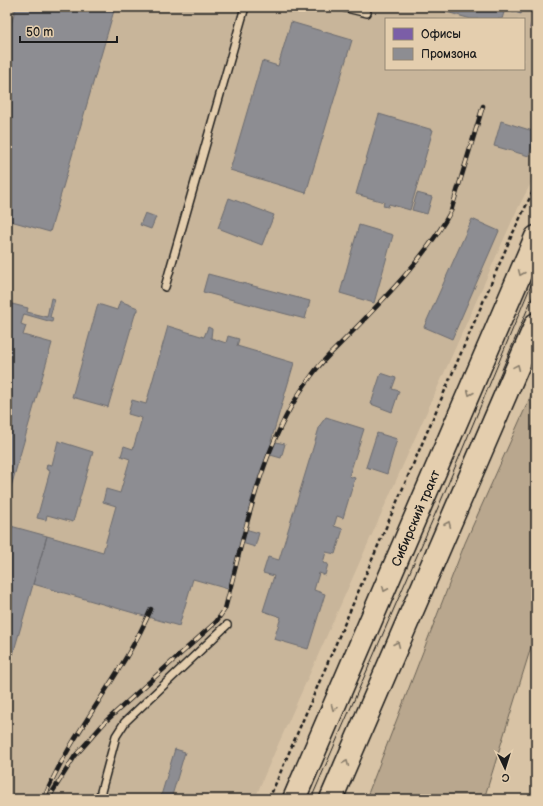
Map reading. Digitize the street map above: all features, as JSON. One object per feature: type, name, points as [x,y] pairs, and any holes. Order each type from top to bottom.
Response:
[{"type":"main road","name":"Сибирский тракт","points":[[294,799],[536,237]]},
{"type":"main road","points":[[331,799],[536,324]]},
{"type":"lane","points":[[165,287],[245,7]]},
{"type":"lane","points":[[342,7],[367,14]]},
{"type":"lane","points":[[99,799],[116,736],[125,722],[227,625]]},
{"type":"path","points":[[269,799],[510,237],[536,185]]},
{"type":"shaded area","points":[[7,7],[536,7],[536,173],[516,212],[255,799],[7,799]]},
{"type":"shaded area","points":[[536,384],[536,631],[484,799],[366,799],[465,543]]},
{"type":"building: Офисы","points":[[536,8],[536,30],[530,28]]},
{"type":"building: Промзона","points":[[16,7],[115,7],[50,232],[7,220],[7,38]]},
{"type":"building: Промзона","points":[[429,7],[523,7],[521,14],[505,9],[502,18],[468,18]]},
{"type":"building: Промзона","points":[[291,22],[352,40],[306,193],[230,170],[262,61],[278,66]]},
{"type":"building: Промзона","points":[[379,114],[433,130],[410,210],[389,204],[388,207],[383,206],[384,202],[356,194]]},
{"type":"building: Промзона","points":[[501,121],[536,132],[529,156],[494,146]]},
{"type":"building: Промзона","points":[[417,193],[432,197],[427,214],[412,210]]},
{"type":"building: Промзона","points":[[229,198],[274,215],[262,245],[218,228]]},
{"type":"building: Промзона","points":[[145,213],[156,217],[151,229],[140,225]]},
{"type":"building: Промзона","points":[[472,219],[499,231],[452,339],[424,327]]},
{"type":"building: Промзона","points":[[359,225],[393,235],[374,303],[340,293]]},
{"type":"building: Промзона","points":[[208,274],[310,301],[305,319],[203,292]]},
{"type":"building: Промзона","points":[[51,298],[55,299],[50,317],[53,318],[52,322],[24,314],[21,324],[26,326],[23,335],[52,343],[7,501],[7,300],[8,303],[28,308],[27,312],[47,317]]},
{"type":"building: Промзона","points":[[120,301],[138,308],[138,311],[136,311],[108,407],[72,397],[98,304],[117,310]]},
{"type":"building: Промзона","points":[[168,326],[204,337],[208,327],[212,329],[211,338],[226,343],[228,336],[239,339],[237,346],[294,363],[271,441],[285,444],[281,458],[267,454],[245,529],[259,533],[255,547],[242,543],[228,589],[193,579],[179,626],[33,584],[47,536],[103,552],[116,506],[103,502],[106,489],[120,493],[130,459],[121,456],[124,446],[133,449],[142,418],[128,414],[132,400],[146,404]]},
{"type":"building: Промзона","points":[[381,373],[396,378],[392,389],[399,391],[392,412],[371,404]]},
{"type":"building: Промзона","points":[[326,417],[364,429],[349,476],[355,478],[343,518],[337,516],[334,526],[343,529],[335,554],[326,552],[323,563],[328,564],[325,575],[319,573],[314,590],[325,594],[308,649],[274,639],[281,617],[263,611],[274,576],[263,573],[268,557],[279,560],[320,425]]},
{"type":"building: Промзона","points":[[377,433],[397,439],[387,474],[366,467]]},
{"type":"building: Промзона","points":[[58,441],[93,452],[73,522],[47,515],[46,520],[37,518],[50,471],[46,469],[47,464],[52,465]]},
{"type":"building: Промзона","points":[[7,525],[47,536],[7,675]]},
{"type":"building: Промзона","points":[[175,749],[185,752],[171,799],[160,799]]},
{"type":"tram line","points":[[311,799],[443,496],[536,273]]},
{"type":"tram line","points":[[496,384],[536,289]]},
{"type":"railway","points":[[48,799],[75,756],[106,721],[216,622],[225,609],[257,487],[280,429],[294,401],[316,369],[406,275],[442,227],[451,211],[483,106]]},
{"type":"railway","points":[[45,796],[56,771],[69,748],[127,657],[151,609]]}]
